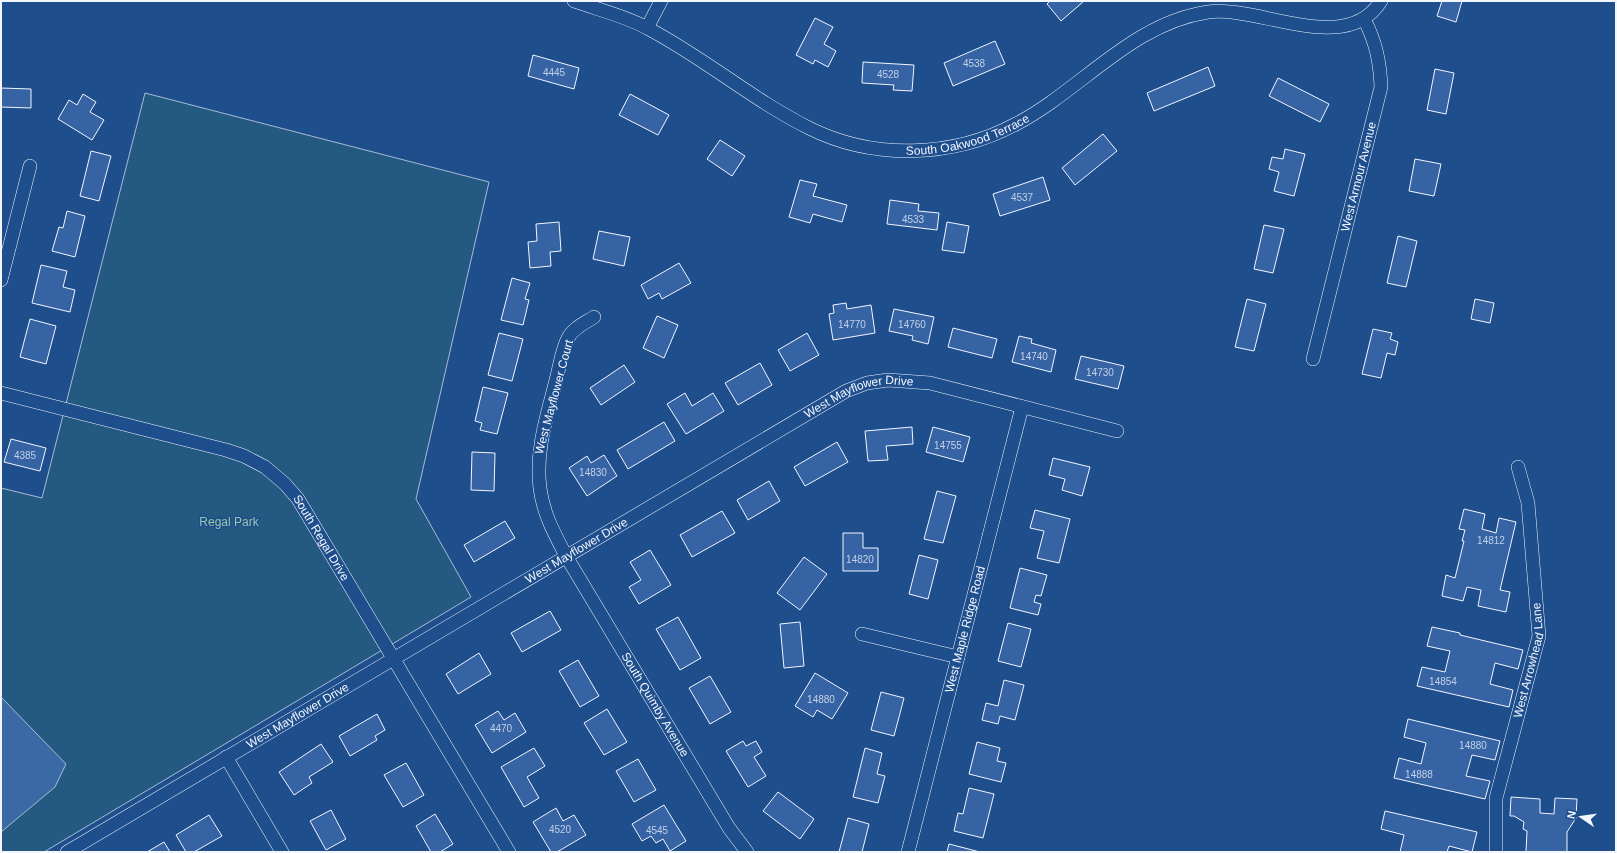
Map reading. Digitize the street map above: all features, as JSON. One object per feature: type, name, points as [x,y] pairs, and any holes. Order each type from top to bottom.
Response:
[{"type":"street","name":"South Oakwood Terrace","points":[[574,1],[647,28],[812,130],[866,147],[924,151],[968,143],[1016,124],[1042,109],[1144,35],[1171,22],[1192,15],[1209,12],[1230,11],[1305,26],[1330,27],[1352,24],[1364,19]]},
{"type":"street","points":[[647,28],[661,1]]},
{"type":"street","points":[[1364,19],[1375,10],[1381,1]]},
{"type":"street","name":"West Armour Avenue","points":[[1313,359],[1380,87],[1378,50],[1364,19]]},
{"type":"street","points":[[1,280],[30,166]]},
{"type":"street","name":"West Mayflower Court","points":[[566,556],[550,526],[544,509],[538,465],[540,446],[568,338],[574,331],[594,317]]},
{"type":"street","name":"West Mayflower Drive","points":[[67,852],[835,396],[867,383],[888,380],[904,380],[930,383],[1117,431]]},
{"type":"street","name":"South Regal Drive","points":[[1,392],[226,450],[244,456],[265,467],[285,484],[298,499],[509,852]]},
{"type":"street","name":"West Maple Ridge Road","points":[[908,852],[1022,407]]},
{"type":"street","name":"West Arrowhead Lane","points":[[1496,852],[1496,798],[1540,636],[1528,503],[1518,467]]},
{"type":"street","name":"South Quimby Avenue","points":[[566,556],[729,828],[747,852]]},
{"type":"street","points":[[862,634],[958,657]]},
{"type":"street","points":[[226,757],[282,852]]},
{"type":"green space","name":"Regal Park","points":[[145,93],[489,182],[416,499],[471,597],[44,852],[1,852],[1,488],[42,498]]},
{"type":"shaded area","points":[[1,697],[66,764],[55,787],[1,832]]},
{"type":"building","points":[[1050,1],[1084,1],[1061,21],[1047,4]]},
{"type":"building","points":[[1442,1],[1462,1],[1456,22],[1437,16]]},
{"type":"building","points":[[815,18],[833,27],[824,44],[836,51],[828,67],[815,60],[813,64],[796,55]]},
{"type":"building","points":[[995,41],[1005,64],[953,86],[944,63]]},
{"type":"building","points":[[533,55],[579,68],[574,89],[528,76]]},
{"type":"building","points":[[863,62],[914,65],[912,91],[893,90],[894,85],[862,83]]},
{"type":"building","points":[[1208,67],[1215,86],[1154,111],[1147,93]]},
{"type":"building","points":[[1435,69],[1454,73],[1446,114],[1427,110]]},
{"type":"building","points":[[1278,78],[1329,104],[1320,122],[1269,96]]},
{"type":"building","points":[[1,88],[31,89],[31,108],[1,107]]},
{"type":"building","points":[[83,94],[96,102],[90,112],[104,120],[92,140],[58,119],[69,100],[77,105]]},
{"type":"building","points":[[630,94],[669,115],[658,135],[619,115]]},
{"type":"building","points":[[1103,134],[1117,151],[1075,185],[1062,168]]},
{"type":"building","points":[[720,140],[745,156],[732,176],[707,159]]},
{"type":"building","points":[[1285,149],[1305,154],[1294,196],[1274,191],[1279,172],[1269,169],[1272,157],[1283,159]]},
{"type":"building","points":[[91,151],[111,156],[99,201],[80,196]]},
{"type":"building","points":[[1415,159],[1441,164],[1434,196],[1409,191]]},
{"type":"building","points":[[1043,177],[1050,200],[1000,216],[993,194]]},
{"type":"building","points":[[800,180],[817,184],[813,196],[847,205],[842,222],[813,214],[810,223],[789,217]]},
{"type":"building","points":[[890,200],[919,204],[918,211],[939,213],[937,230],[887,224]]},
{"type":"building","points":[[67,211],[85,216],[75,257],[52,251],[59,227],[63,228]]},
{"type":"building","points":[[559,222],[561,251],[550,252],[551,266],[530,268],[528,242],[537,241],[536,224]]},
{"type":"building","points":[[947,222],[969,226],[964,253],[942,250]]},
{"type":"building","points":[[1264,225],[1284,229],[1273,273],[1254,269]]},
{"type":"building","points":[[599,231],[630,237],[624,266],[593,259]]},
{"type":"building","points":[[1398,236],[1417,241],[1406,287],[1387,283]]},
{"type":"building","points":[[679,263],[691,283],[662,299],[659,293],[648,299],[641,285]]},
{"type":"building","points":[[41,265],[67,271],[63,287],[75,290],[70,312],[32,303]]},
{"type":"building","points":[[512,278],[530,283],[525,299],[529,300],[523,325],[501,320]]},
{"type":"building","points":[[1247,299],[1266,304],[1254,351],[1235,347]]},
{"type":"building","points":[[1475,299],[1494,303],[1490,323],[1471,319]]},
{"type":"building","points":[[846,303],[847,309],[871,305],[875,333],[833,340],[829,314],[834,313],[833,305]]},
{"type":"building","points":[[894,309],[934,317],[928,344],[912,340],[913,336],[889,331]]},
{"type":"building","points":[[657,316],[678,325],[664,358],[643,348]]},
{"type":"building","points":[[30,319],[56,326],[46,364],[20,357]]},
{"type":"building","points":[[953,328],[997,339],[992,358],[948,347]]},
{"type":"building","points":[[1373,329],[1392,333],[1390,339],[1398,342],[1395,355],[1387,353],[1381,378],[1362,374]]},
{"type":"building","points":[[499,333],[523,339],[512,381],[488,375]]},
{"type":"building","points":[[807,333],[819,355],[790,371],[778,350]]},
{"type":"building","points":[[1019,336],[1032,339],[1031,343],[1056,350],[1051,372],[1012,362]]},
{"type":"building","points":[[1081,356],[1124,366],[1118,389],[1075,379]]},
{"type":"building","points":[[760,363],[772,385],[738,405],[725,383]]},
{"type":"building","points":[[624,365],[635,382],[601,405],[590,388]]},
{"type":"building","points":[[483,387],[508,393],[497,434],[480,430],[482,423],[475,421]]},
{"type":"building","points":[[685,393],[692,406],[713,393],[724,411],[686,434],[667,404]]},
{"type":"building","points":[[664,422],[675,441],[628,469],[617,450]]},
{"type":"building","points":[[912,427],[913,444],[886,446],[888,460],[868,461],[865,431]]},
{"type":"building","points":[[933,427],[970,437],[963,462],[926,452]]},
{"type":"building","points":[[11,439],[46,448],[40,471],[4,462]]},
{"type":"building","points":[[837,442],[848,462],[805,486],[794,467]]},
{"type":"building","points":[[472,452],[495,453],[494,491],[471,490]]},
{"type":"building","points":[[604,455],[617,476],[587,496],[569,468],[587,456],[591,463]]},
{"type":"building","points":[[1053,458],[1090,467],[1082,496],[1062,490],[1065,479],[1049,475]]},
{"type":"building","points":[[769,481],[780,501],[748,520],[737,500]]},
{"type":"building","points":[[937,491],[956,496],[943,543],[924,539]]},
{"type":"building","points":[[1464,509],[1485,514],[1482,529],[1496,533],[1499,518],[1516,522],[1500,590],[1510,592],[1506,612],[1478,606],[1481,590],[1467,587],[1463,601],[1442,596],[1446,575],[1455,578],[1464,541],[1462,541],[1465,530],[1459,529]]},
{"type":"building","points":[[1035,510],[1070,519],[1059,563],[1037,558],[1044,531],[1030,528]]},
{"type":"building","points":[[722,511],[735,533],[692,557],[680,535]]},
{"type":"building","points":[[505,521],[515,538],[474,562],[464,545]]},
{"type":"building","points":[[843,533],[863,533],[863,548],[878,548],[878,571],[843,571]]},
{"type":"building","points":[[650,550],[671,585],[639,604],[629,587],[641,580],[630,562]]},
{"type":"building","points":[[919,555],[938,560],[928,599],[909,594]]},
{"type":"building","points":[[804,557],[827,574],[800,610],[777,593]]},
{"type":"building","points":[[1020,568],[1047,575],[1041,596],[1036,595],[1034,602],[1041,604],[1038,615],[1010,608]]},
{"type":"building","points":[[550,611],[561,630],[522,652],[511,633]]},
{"type":"building","points":[[678,617],[701,658],[680,670],[656,629]]},
{"type":"building","points":[[800,622],[804,666],[784,668],[780,624]]},
{"type":"building","points":[[1008,623],[1031,629],[1021,667],[998,661]]},
{"type":"building","points":[[1432,627],[1523,650],[1518,669],[1495,663],[1490,684],[1513,690],[1509,707],[1417,686],[1422,667],[1445,672],[1450,651],[1427,646]]},
{"type":"building","points":[[479,653],[491,674],[458,694],[446,674]]},
{"type":"building","points":[[578,660],[599,696],[580,707],[559,671]]},
{"type":"building","points":[[815,673],[848,693],[832,719],[817,710],[813,717],[795,706]]},
{"type":"building","points":[[710,676],[731,712],[710,724],[689,688]]},
{"type":"building","points":[[1004,680],[1024,685],[1015,720],[1000,716],[998,724],[982,720],[986,703],[998,706]]},
{"type":"building","points":[[881,692],[904,698],[894,736],[871,730]]},
{"type":"building","points":[[607,709],[627,742],[604,755],[584,723]]},
{"type":"building","points":[[498,711],[504,720],[515,713],[526,732],[492,753],[475,725]]},
{"type":"building","points":[[377,714],[385,730],[375,736],[377,740],[350,756],[339,736]]},
{"type":"building","points":[[1408,719],[1500,741],[1495,760],[1472,755],[1466,776],[1490,781],[1485,799],[1394,778],[1399,758],[1421,764],[1426,743],[1404,737]]},
{"type":"building","points":[[743,741],[746,746],[756,741],[762,752],[754,757],[766,776],[748,787],[726,751]]},
{"type":"building","points":[[977,742],[1000,748],[997,761],[1006,763],[1001,782],[969,774]]},
{"type":"building","points":[[321,744],[333,762],[309,777],[312,783],[294,795],[279,772]]},
{"type":"building","points":[[534,748],[545,766],[527,777],[539,798],[524,807],[501,767]]},
{"type":"building","points":[[865,748],[882,753],[877,774],[885,776],[878,803],[853,797]]},
{"type":"building","points":[[638,759],[656,790],[634,802],[616,771]]},
{"type":"building","points":[[406,763],[424,795],[403,807],[384,775]]},
{"type":"building","points":[[969,788],[994,794],[983,838],[954,831],[958,813],[963,814]]},
{"type":"building","points":[[778,792],[814,819],[800,839],[763,811]]},
{"type":"building","points":[[1511,797],[1540,799],[1540,813],[1554,814],[1555,798],[1577,799],[1576,818],[1567,832],[1567,852],[1526,852],[1527,831],[1523,829],[1524,822],[1514,816],[1510,816]]},
{"type":"building","points":[[664,805],[686,841],[670,851],[663,839],[656,843],[651,836],[642,841],[632,824]]},
{"type":"building","points":[[556,808],[563,821],[574,815],[586,835],[557,852],[551,852],[533,822]]},
{"type":"building","points":[[331,810],[346,839],[326,850],[310,821]]},
{"type":"building","points":[[1385,811],[1477,832],[1472,852],[1449,846],[1447,852],[1400,852],[1404,835],[1381,829]]},
{"type":"building","points":[[435,814],[453,844],[440,852],[431,852],[416,826]]},
{"type":"building","points":[[209,815],[222,836],[194,852],[186,852],[176,835]]},
{"type":"building","points":[[848,818],[869,824],[862,852],[839,852]]},
{"type":"building","points":[[164,842],[170,852],[147,852]]},
{"type":"building","points":[[949,844],[980,852],[947,852]]}]
